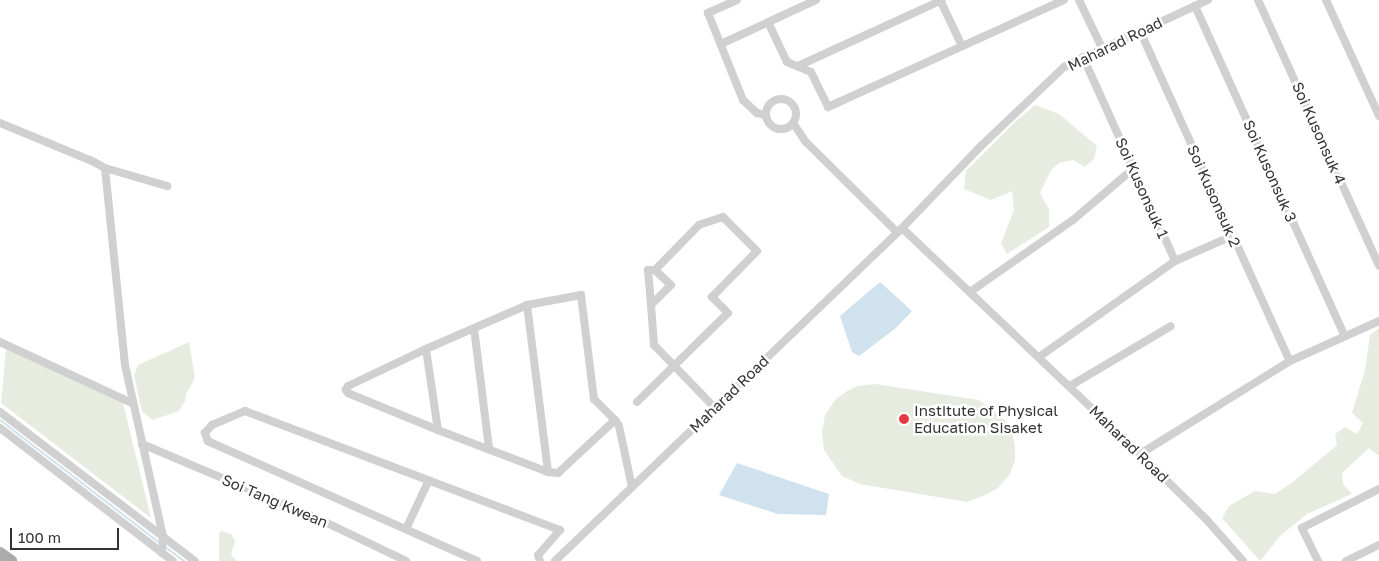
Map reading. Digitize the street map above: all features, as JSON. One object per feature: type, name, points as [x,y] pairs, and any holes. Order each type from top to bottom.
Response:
[{"type":"main road","points":[[0,553],[11,561]]},
{"type":"street","points":[[737,0],[708,13],[743,100],[757,113],[766,114]]},
{"type":"street","points":[[720,44],[816,0]]},
{"type":"street","points":[[798,66],[941,0],[962,46]]},
{"type":"street","points":[[768,22],[787,62],[810,72],[828,107],[1064,0]]},
{"type":"street","points":[[1080,0],[1102,48]]},
{"type":"street","name":"Maharad Road","points":[[555,561],[900,230],[981,146],[1064,67],[1208,0]]},
{"type":"street","name":"Soi Kusonsuk 4","points":[[1258,0],[1379,266]]},
{"type":"street","points":[[1326,0],[1379,116]]},
{"type":"street","name":"Soi Kusonsuk 3","points":[[1195,6],[1345,336]]},
{"type":"street","name":"Soi Kusonsuk 2","points":[[1140,31],[1290,361]]},
{"type":"street","name":"Soi Kusonsuk 1","points":[[1083,57],[1175,261]]},
{"type":"street","points":[[793,124],[782,129],[776,128],[767,120],[766,114],[772,102],[778,99],[786,100],[795,110],[793,124],[806,142],[900,230]]},
{"type":"street","points":[[0,123],[105,168],[167,186]]},
{"type":"street","points":[[105,168],[125,365],[163,537],[162,553]]},
{"type":"street","points":[[970,292],[1074,220],[1134,168]]},
{"type":"street","points":[[637,402],[728,313],[712,297],[757,251],[723,217],[699,225],[655,270]]},
{"type":"street","name":"Maharad Road","points":[[900,230],[970,292],[1070,386],[1206,519],[1243,561]]},
{"type":"street","points":[[1039,357],[1175,261],[1232,236]]},
{"type":"street","points":[[651,305],[671,285],[655,270],[648,270],[654,345],[715,408]]},
{"type":"street","points":[[615,420],[558,473],[548,472],[438,430],[348,393],[346,390],[348,386],[426,349],[527,305],[581,295],[594,399],[615,420],[619,426],[632,487]]},
{"type":"street","points":[[527,305],[548,472]]},
{"type":"street","points":[[1140,454],[1290,361],[1379,321]]},
{"type":"street","points":[[1070,386],[1171,326]]},
{"type":"street","points":[[474,328],[490,449]]},
{"type":"street","points":[[0,342],[132,403]]},
{"type":"street","points":[[426,349],[438,430]]},
{"type":"street","points":[[477,561],[208,441],[205,433],[212,425],[245,411],[560,530],[538,556],[540,561]]},
{"type":"street","points":[[0,412],[195,561]]},
{"type":"street","points":[[0,428],[173,561]]},
{"type":"street","name":"Soi Tang Kwean","points":[[142,444],[323,521],[406,561]]},
{"type":"street","points":[[406,529],[429,480]]},
{"type":"street","points":[[1318,561],[1302,528],[1379,489]]},
{"type":"street","points":[[1346,561],[1379,545]]},
{"type":"shaded area","points":[[1035,105],[1059,114],[1097,146],[1094,159],[1085,167],[1073,160],[1059,163],[1051,170],[1040,193],[1049,210],[1049,227],[1007,254],[1001,243],[1014,210],[1012,191],[991,200],[964,189],[966,171],[1015,122]]},
{"type":"shaded area","points":[[1379,328],[1379,456],[1369,448],[1342,473],[1343,484],[1352,494],[1307,514],[1281,535],[1260,561],[1222,518],[1229,506],[1255,491],[1275,494],[1293,482],[1337,445],[1335,434],[1345,427],[1357,434],[1363,423],[1352,413],[1365,370],[1370,335]]},
{"type":"shaded area","points":[[189,342],[195,378],[186,394],[185,401],[179,411],[153,420],[142,412],[134,375],[138,365]]},
{"type":"shaded area","points":[[6,349],[123,403],[151,518],[1,403]]},
{"type":"shaded area","points":[[875,384],[979,400],[1005,420],[1012,432],[1015,460],[1010,474],[998,488],[967,502],[860,484],[842,476],[824,450],[822,432],[825,415],[835,400],[847,391],[858,386]]},
{"type":"shaded area","points":[[221,531],[231,534],[235,541],[231,555],[237,561],[219,561],[219,534]]},
{"type":"water","points":[[880,282],[912,311],[896,328],[859,356],[852,352],[840,316]]},
{"type":"water","points":[[737,463],[829,494],[826,515],[778,514],[719,495]]},
{"type":"waterway","points":[[0,420],[160,543]]},
{"type":"waterway","points":[[164,546],[184,561]]},
{"type":"place","name":"Institute of Physical Education Sisaket","points":[[904,419]]}]
